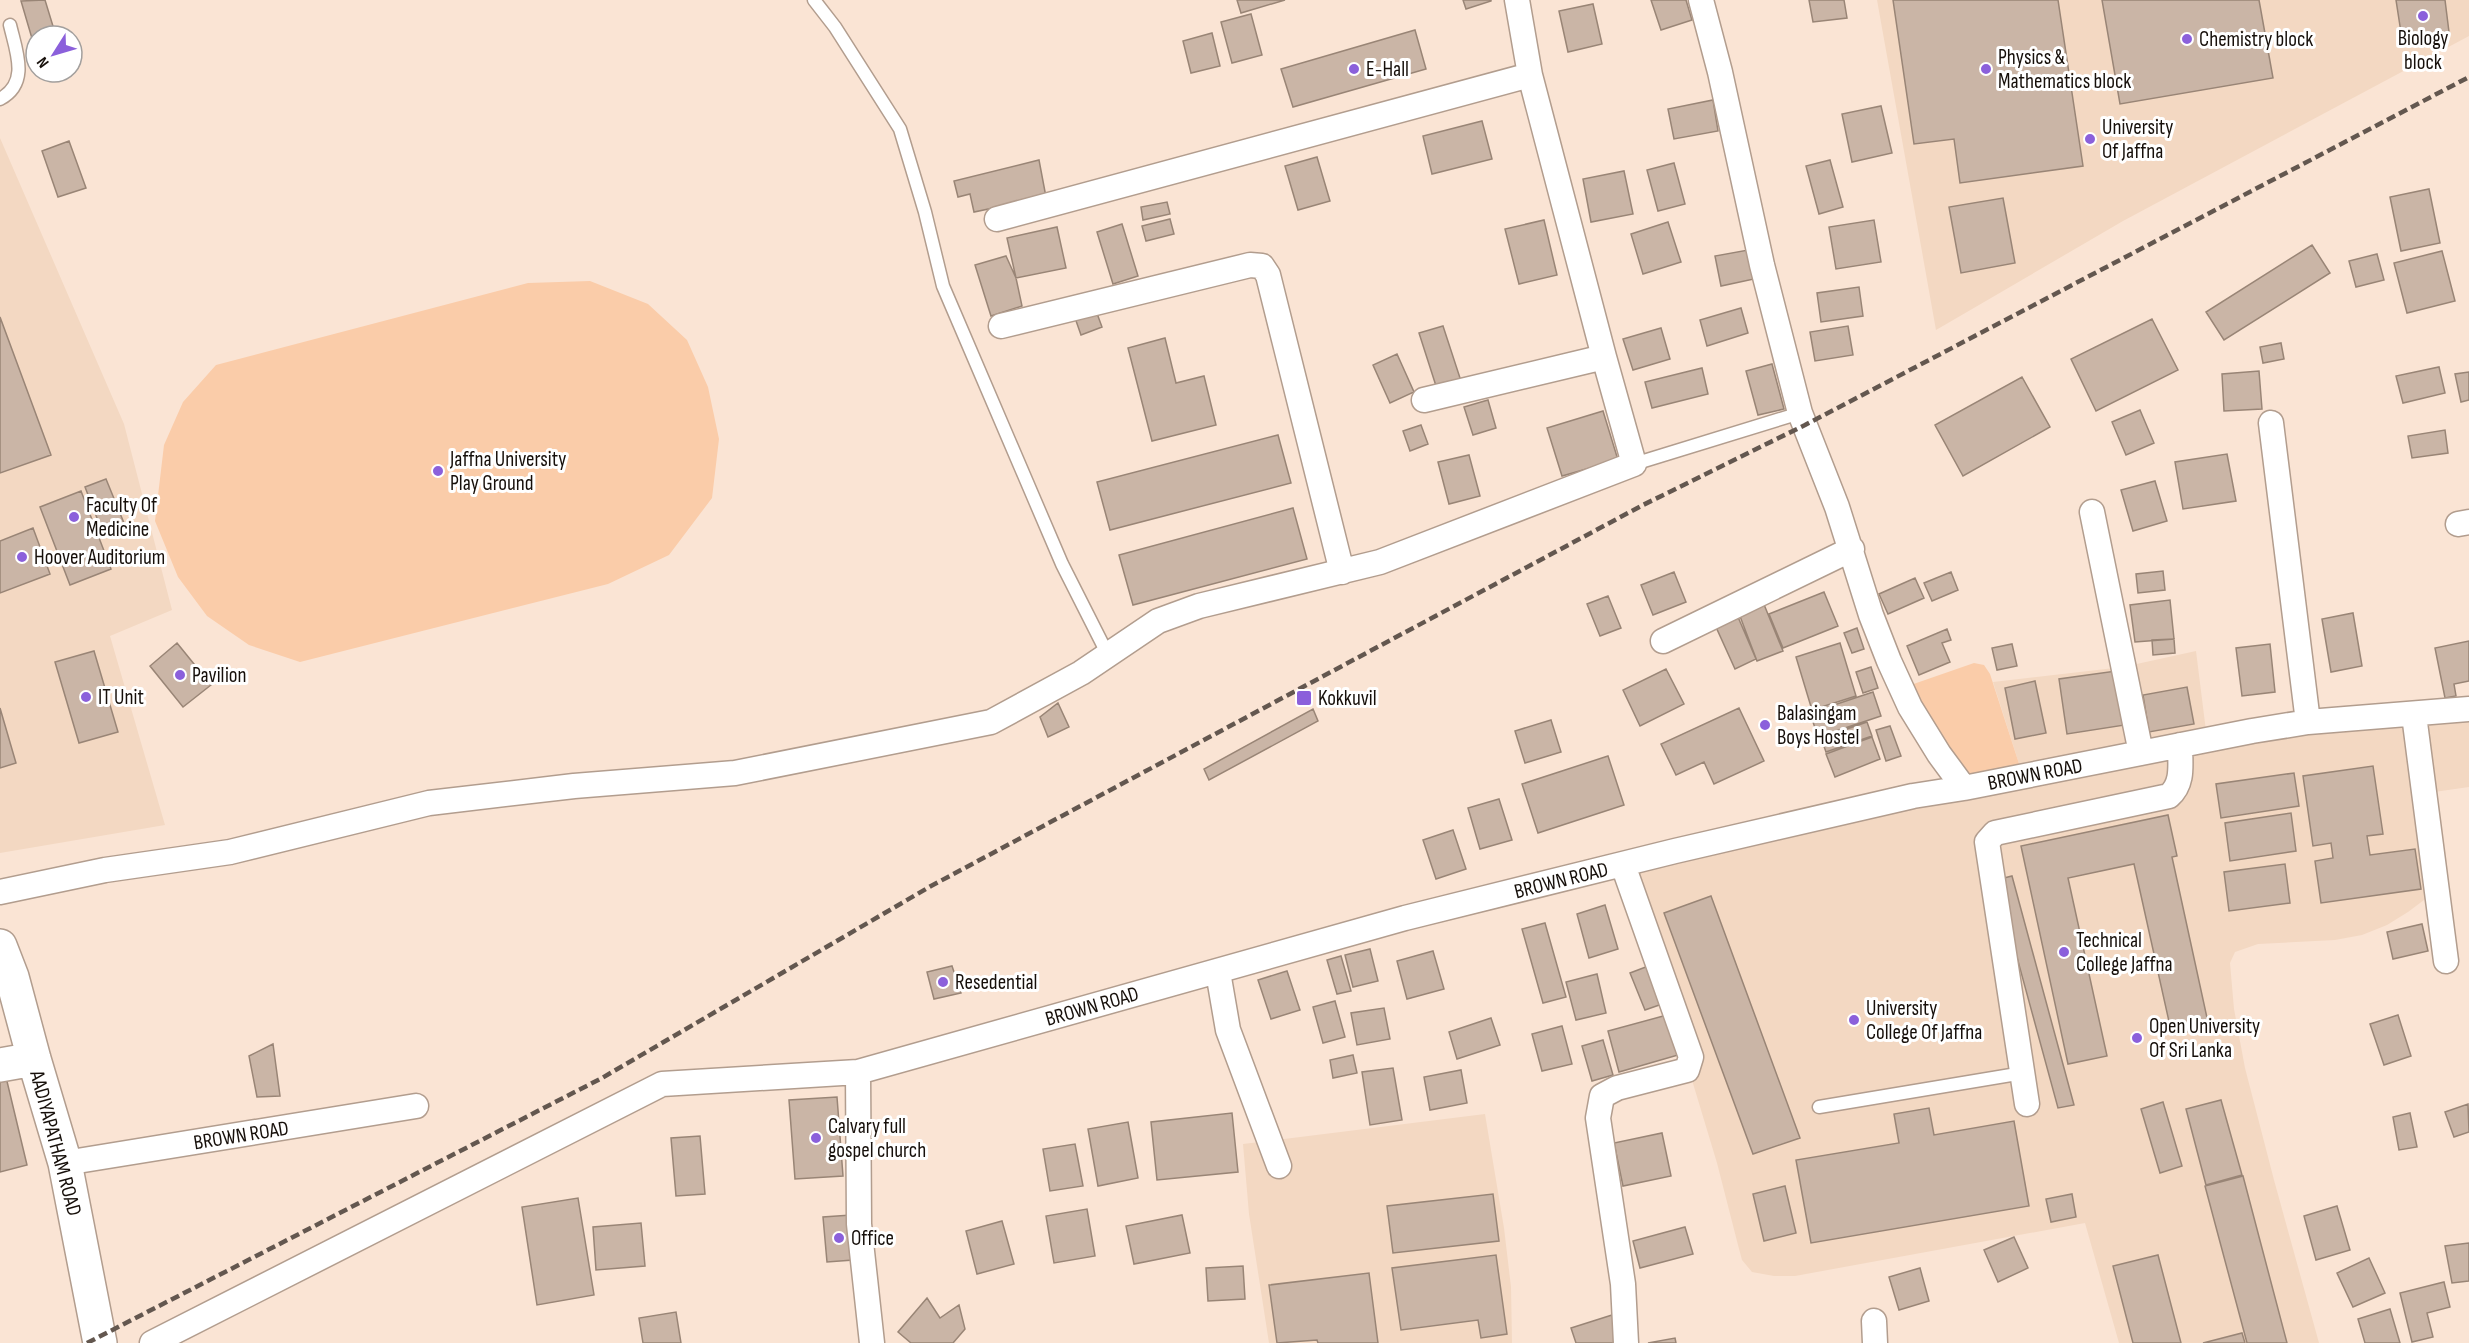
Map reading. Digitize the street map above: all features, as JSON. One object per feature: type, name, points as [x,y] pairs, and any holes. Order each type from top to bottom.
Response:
[{"type":"street","points":[[0,892],[105,870],[230,852],[429,803],[574,786],[735,772],[991,722],[1080,673],[1158,621],[1199,606],[1380,562],[1634,464],[1530,75],[1517,0]]},
{"type":"street","points":[[1701,0],[1720,72],[1762,265],[1800,413],[1852,549],[1871,615],[1910,707],[1939,754],[1964,788]]},
{"type":"street","points":[[997,219],[1530,75]]},
{"type":"street","points":[[1002,326],[1250,264],[1262,266],[1268,275],[1342,572]]},
{"type":"street","points":[[1424,400],[1604,357]]},
{"type":"street","points":[[2271,423],[2308,722]]},
{"type":"street","points":[[2092,512],[2141,753]]},
{"type":"street","points":[[1663,641],[1852,549]]},
{"type":"street","name":"BROWN ROAD","points":[[152,1343],[662,1084],[858,1072],[1406,918],[1913,796],[2308,722],[2469,709]]},
{"type":"street","points":[[2414,715],[2446,961]]},
{"type":"street","points":[[2027,1104],[1987,842],[1995,833],[2169,796],[2177,790],[2180,782],[2180,745]]},
{"type":"street","points":[[1623,865],[1691,1057],[1687,1070],[1617,1088],[1602,1096],[1598,1118],[1623,1284],[1626,1343]]},
{"type":"street","name":"AADIYAPATHAM ROAD","points":[[0,946],[12,977],[65,1163],[100,1343]]},
{"type":"street","points":[[1218,972],[1228,1030],[1279,1166]]},
{"type":"street","points":[[0,1065],[34,1059]]},
{"type":"street","points":[[858,1072],[860,1224],[872,1343]]},
{"type":"street","name":"BROWN ROAD","points":[[65,1163],[416,1106]]},
{"type":"lane","points":[[814,0],[835,27],[900,129],[925,212],[943,285],[1062,564],[1108,654]]},
{"type":"lane","points":[[0,99],[11,94],[18,82],[19,64],[10,25]]},
{"type":"lane","points":[[1634,464],[1800,413]]},
{"type":"lane","points":[[1819,1107],[2022,1073]]},
{"type":"shaded area","name":"University Of Jaffna","points":[[1877,0],[2469,0],[2469,36],[2123,221],[1936,330]]},
{"type":"shaded area","name":"Faculty Of Medicine","points":[[0,138],[124,424],[172,610],[110,636],[165,825],[0,853]]},
{"type":"shaded area","name":"Jaffna University Play Ground","points":[[590,281],[648,304],[687,340],[708,387],[719,439],[712,498],[669,555],[608,584],[300,662],[249,645],[207,616],[178,577],[155,521],[164,445],[183,402],[216,365],[528,283]]},
{"type":"shaded area","points":[[2196,651],[2207,739],[2469,709],[2469,787],[2420,794],[2428,897],[2387,925],[2362,935],[2335,940],[2258,944],[2235,952],[2230,963],[2234,1009],[2245,1068],[2319,1343],[2119,1343],[2085,1223],[1795,1276],[1774,1276],[1752,1272],[1742,1260],[1717,1163],[1625,858],[2023,776],[1993,682],[2123,667]]},
{"type":"shaded area","points":[[1974,663],[1984,665],[1990,674],[2023,776],[1964,788],[1902,688]]},
{"type":"shaded area","points":[[1485,1114],[1504,1228],[1511,1287],[1512,1343],[1269,1343],[1249,1214],[1243,1144]]},
{"type":"building","points":[[45,0],[52,24],[28,24],[21,1]]},
{"type":"building","points":[[1237,0],[1285,0],[1241,13]]},
{"type":"building","points":[[1463,0],[1491,0],[1491,1],[1466,9]]},
{"type":"building","points":[[1651,0],[1686,0],[1692,20],[1661,30]]},
{"type":"building","points":[[1809,0],[1844,0],[1847,18],[1813,22]]},
{"type":"building","name":"Physics & Mathematics block","points":[[1893,0],[2058,0],[2083,166],[1960,183],[1954,139],[1914,144]]},
{"type":"building","name":"Chemistry block","points":[[2102,0],[2259,0],[2273,78],[2120,104]]},
{"type":"building","name":"Biology block","points":[[2396,0],[2445,0],[2449,32],[2402,39]]},
{"type":"building","points":[[1593,4],[1602,44],[1568,52],[1559,11]]},
{"type":"building","points":[[1251,14],[1262,55],[1232,63],[1221,22]]},
{"type":"building","name":"E-Hall","points":[[1415,30],[1426,69],[1293,107],[1281,69]]},
{"type":"building","points":[[1212,33],[1220,66],[1191,73],[1183,41]]},
{"type":"building","points":[[1713,100],[1718,131],[1674,139],[1668,109]]},
{"type":"building","points":[[1881,106],[1892,153],[1852,162],[1842,114]]},
{"type":"building","points":[[1482,121],[1492,159],[1432,174],[1423,136]]},
{"type":"building","points":[[69,141],[86,188],[58,197],[42,151]]},
{"type":"building","points":[[1317,157],[1330,201],[1298,210],[1285,166]]},
{"type":"building","points":[[1039,160],[1046,197],[974,212],[970,194],[958,197],[954,181]]},
{"type":"building","points":[[1830,160],[1843,207],[1819,214],[1806,166]]},
{"type":"building","points":[[1674,163],[1685,204],[1658,211],[1647,170]]},
{"type":"building","points":[[1624,171],[1633,214],[1591,222],[1583,179]]},
{"type":"building","points":[[2429,189],[2440,243],[2401,251],[2390,197]]},
{"type":"building","points":[[2003,198],[2015,263],[1961,273],[1949,207]]},
{"type":"building","points":[[1167,202],[1170,214],[1143,220],[1141,207]]},
{"type":"building","points":[[1170,219],[1174,234],[1146,241],[1142,226]]},
{"type":"building","points":[[1544,220],[1557,275],[1519,284],[1505,229]]},
{"type":"building","points":[[1874,220],[1881,262],[1836,269],[1829,227]]},
{"type":"building","points":[[1668,222],[1681,262],[1643,274],[1631,234]]},
{"type":"building","points":[[1122,224],[1138,276],[1113,284],[1097,232]]},
{"type":"building","points":[[1057,227],[1066,268],[1016,278],[1007,238]]},
{"type":"building","points":[[2312,245],[2330,273],[2224,340],[2206,312]]},
{"type":"building","points":[[1748,250],[1754,279],[1721,286],[1715,256]]},
{"type":"building","points":[[2442,251],[2455,301],[2407,313],[2394,263]]},
{"type":"building","points":[[2377,254],[2384,280],[2356,287],[2349,261]]},
{"type":"building","points":[[1006,256],[1016,278],[1022,306],[991,316],[975,265]]},
{"type":"building","points":[[1859,287],[1863,316],[1821,322],[1817,293]]},
{"type":"building","points":[[1095,308],[1102,327],[1081,335],[1074,315]]},
{"type":"building","points":[[1741,308],[1748,333],[1707,346],[1700,320]]},
{"type":"building","points":[[0,317],[51,455],[0,473]]},
{"type":"building","points":[[2152,319],[2178,370],[2096,411],[2071,359]]},
{"type":"building","points":[[1443,326],[1461,381],[1437,389],[1419,333]]},
{"type":"building","points":[[1848,326],[1853,355],[1815,361],[1810,332]]},
{"type":"building","points":[[1661,328],[1670,359],[1633,370],[1623,339]]},
{"type":"building","points":[[1165,338],[1176,383],[1204,376],[1216,425],[1152,441],[1128,348]]},
{"type":"building","points":[[2281,343],[2284,359],[2263,363],[2260,347]]},
{"type":"building","points":[[1397,354],[1414,392],[1390,403],[1373,365]]},
{"type":"building","points":[[1772,364],[1784,409],[1758,415],[1746,371]]},
{"type":"building","points":[[2439,367],[2445,393],[2403,403],[2396,376]]},
{"type":"building","points":[[1702,368],[1708,394],[1652,408],[1645,382]]},
{"type":"building","points":[[2259,371],[2262,409],[2224,411],[2222,374]]},
{"type":"building","points":[[2469,372],[2469,400],[2461,402],[2455,374]]},
{"type":"building","points":[[2022,377],[2050,427],[1963,476],[1935,425]]},
{"type":"building","points":[[1488,400],[1496,428],[1473,435],[1464,407]]},
{"type":"building","points":[[2140,410],[2154,443],[2126,455],[2112,422]]},
{"type":"building","points":[[1603,411],[1618,460],[1562,476],[1547,428]]},
{"type":"building","points":[[1421,425],[1428,444],[1410,451],[1403,431]]},
{"type":"building","points":[[2445,430],[2448,453],[2412,458],[2408,436]]},
{"type":"building","points":[[1278,435],[1291,483],[1110,530],[1097,482]]},
{"type":"building","points":[[2227,454],[2236,501],[2183,509],[2175,462]]},
{"type":"building","points":[[1469,455],[1480,496],[1449,504],[1438,462]]},
{"type":"building","points":[[106,479],[124,523],[102,531],[85,487]]},
{"type":"building","points":[[2155,481],[2167,521],[2133,531],[2121,490]]},
{"type":"building","points":[[81,491],[111,569],[70,585],[40,507]]},
{"type":"building","points":[[1293,508],[1307,559],[1133,605],[1119,555]]},
{"type":"building","name":"Hoover Auditorium","points":[[33,528],[50,574],[0,593],[0,541]]},
{"type":"building","points":[[2163,571],[2165,590],[2138,593],[2136,574]]},
{"type":"building","points":[[1674,572],[1686,602],[1653,615],[1641,585]]},
{"type":"building","points":[[1951,572],[1958,590],[1932,601],[1924,583]]},
{"type":"building","points":[[1915,578],[1924,598],[1888,614],[1879,594]]},
{"type":"building","points":[[1824,592],[1838,626],[1783,648],[1769,614]]},
{"type":"building","points":[[1608,596],[1621,628],[1600,636],[1587,604]]},
{"type":"building","points":[[2170,600],[2174,639],[2135,642],[2130,605]]},
{"type":"building","points":[[1763,602],[1783,651],[1757,661],[1738,611]]},
{"type":"building","points":[[2353,613],[2362,666],[2331,672],[2322,619]]},
{"type":"building","points":[[1738,617],[1756,659],[1735,669],[1716,627]]},
{"type":"building","points":[[1857,628],[1864,649],[1852,653],[1844,633]]},
{"type":"building","points":[[1947,629],[1951,640],[1942,643],[1950,662],[1919,675],[1907,646]]},
{"type":"building","points":[[2174,639],[2175,653],[2153,655],[2152,640]]},
{"type":"building","points":[[2469,641],[2469,681],[2454,684],[2456,696],[2445,698],[2435,648]]},
{"type":"building","name":"Pavilion","points":[[177,643],[211,685],[183,707],[150,666]]},
{"type":"building","points":[[1840,643],[1856,696],[1812,710],[1796,657]]},
{"type":"building","points":[[2012,644],[2017,666],[1997,670],[1992,648]]},
{"type":"building","points":[[2270,644],[2275,692],[2242,696],[2236,648]]},
{"type":"building","name":"IT Unit","points":[[94,651],[118,732],[79,743],[55,662]]},
{"type":"building","points":[[1871,667],[1878,688],[1863,693],[1856,672]]},
{"type":"building","points":[[1666,669],[1684,704],[1640,726],[1623,690]]},
{"type":"building","points":[[2116,671],[2125,725],[2067,734],[2059,679]]},
{"type":"building","points":[[2035,681],[2046,733],[2015,739],[2005,688]]},
{"type":"building","points":[[2187,687],[2194,724],[2149,732],[2143,695]]},
{"type":"building","points":[[1873,692],[1881,716],[1818,737],[1810,713]]},
{"type":"building","points":[[1058,703],[1069,727],[1048,737],[1040,717]]},
{"type":"building","points":[[0,708],[16,763],[0,768]]},
{"type":"building","points":[[1739,708],[1764,761],[1714,784],[1704,762],[1676,775],[1661,744]]},
{"type":"building","points":[[1313,709],[1318,721],[1209,780],[1204,769]]},
{"type":"building","points":[[1551,720],[1561,752],[1525,763],[1515,731]]},
{"type":"building","points":[[1867,722],[1872,736],[1826,752],[1821,738]]},
{"type":"building","points":[[1890,726],[1901,756],[1886,761],[1876,730]]},
{"type":"building","points":[[1872,737],[1880,759],[1835,777],[1826,754]]},
{"type":"building","points":[[1608,756],[1624,805],[1538,833],[1522,784]]},
{"type":"building","points":[[2373,766],[2383,834],[2367,836],[2370,855],[2415,849],[2421,889],[2321,903],[2315,861],[2333,858],[2331,843],[2313,846],[2303,776]]},
{"type":"building","points":[[2294,773],[2299,806],[2221,818],[2216,784]]},
{"type":"building","points":[[1499,799],[1512,840],[1480,849],[1468,808]]},
{"type":"building","points":[[2291,813],[2296,851],[2230,861],[2225,823]]},
{"type":"building","name":"Technical College Jaffna","points":[[2168,815],[2177,856],[2172,857],[2209,1027],[2172,1035],[2134,864],[2068,878],[2107,1056],[2068,1064],[2021,846]]},
{"type":"building","points":[[1453,830],[1466,869],[1436,879],[1423,840]]},
{"type":"building","points":[[2285,864],[2290,903],[2229,911],[2224,872]]},
{"type":"building","points":[[2012,876],[2074,1105],[2058,1108],[1996,880]]},
{"type":"building","points":[[1711,896],[1800,1138],[1753,1154],[1664,913]]},
{"type":"building","points":[[1605,905],[1618,949],[1589,958],[1577,914]]},
{"type":"building","points":[[1545,923],[1566,997],[1543,1003],[1522,929]]},
{"type":"building","points":[[2422,924],[2428,951],[2393,959],[2387,932]]},
{"type":"building","points":[[1370,949],[1378,981],[1353,987],[1345,955]]},
{"type":"building","points":[[1433,951],[1444,989],[1407,999],[1397,961]]},
{"type":"building","points":[[1341,956],[1351,991],[1337,994],[1327,960]]},
{"type":"building","points":[[1651,965],[1665,1003],[1645,1010],[1630,973]]},
{"type":"building","name":"Resedential","points":[[952,966],[961,993],[934,999],[927,972]]},
{"type":"building","points":[[1287,971],[1300,1010],[1271,1019],[1258,980]]},
{"type":"building","points":[[1597,974],[1606,1013],[1576,1020],[1566,982]]},
{"type":"building","points":[[1335,1001],[1345,1037],[1323,1043],[1313,1007]]},
{"type":"building","points":[[1384,1008],[1390,1039],[1357,1045],[1351,1013]]},
{"type":"building","points":[[1667,1015],[1678,1055],[1619,1072],[1608,1031]]},
{"type":"building","points":[[2398,1015],[2411,1056],[2384,1065],[2370,1024]]},
{"type":"building","points":[[1491,1018],[1500,1045],[1457,1059],[1449,1032]]},
{"type":"building","points":[[1562,1026],[1572,1064],[1542,1071],[1532,1034]]},
{"type":"building","points":[[1603,1040],[1613,1075],[1592,1081],[1582,1046]]},
{"type":"building","points":[[273,1044],[280,1096],[257,1097],[249,1056]]},
{"type":"building","points":[[1353,1055],[1357,1073],[1333,1078],[1330,1060]]},
{"type":"building","points":[[1393,1068],[1402,1120],[1370,1125],[1362,1072]]},
{"type":"building","points":[[1461,1070],[1467,1103],[1430,1110],[1424,1077]]},
{"type":"building","points":[[5,1073],[27,1165],[0,1172],[0,1074]]},
{"type":"building","name":"Calvary full gospel church","points":[[837,1097],[843,1176],[795,1179],[789,1100]]},
{"type":"building","points":[[2221,1100],[2242,1175],[2206,1185],[2186,1109]]},
{"type":"building","points":[[2163,1102],[2182,1166],[2160,1173],[2141,1109]]},
{"type":"building","points":[[2468,1104],[2469,1132],[2454,1137],[2445,1112]]},
{"type":"building","points":[[1929,1108],[1934,1135],[2014,1121],[2029,1206],[1811,1243],[1796,1160],[1899,1143],[1894,1114]]},
{"type":"building","points":[[1232,1113],[1238,1172],[1157,1180],[1151,1122]]},
{"type":"building","points":[[2410,1113],[2417,1147],[2399,1150],[2393,1117]]},
{"type":"building","points":[[1128,1122],[1138,1178],[1098,1186],[1088,1129]]},
{"type":"building","points":[[1662,1133],[1671,1176],[1623,1186],[1614,1143]]},
{"type":"building","points":[[700,1136],[705,1194],[676,1196],[671,1138]]},
{"type":"building","points":[[1075,1144],[1083,1186],[1050,1191],[1043,1149]]},
{"type":"building","points":[[2243,1176],[2287,1343],[2247,1343],[2205,1186]]},
{"type":"building","points":[[1785,1186],[1796,1233],[1764,1241],[1753,1194]]},
{"type":"building","points":[[1493,1194],[1499,1241],[1393,1253],[1387,1206]]},
{"type":"building","points":[[2072,1194],[2076,1217],[2051,1222],[2046,1199]]},
{"type":"building","points":[[578,1198],[594,1295],[537,1305],[522,1207]]},
{"type":"building","points":[[2337,1206],[2350,1250],[2316,1260],[2304,1216]]},
{"type":"building","points":[[1087,1209],[1095,1256],[1054,1263],[1046,1216]]},
{"type":"building","name":"Office","points":[[851,1215],[853,1260],[827,1262],[823,1217]]},
{"type":"building","points":[[1182,1215],[1190,1253],[1134,1264],[1126,1226]]},
{"type":"building","points":[[1002,1221],[1014,1264],[977,1274],[966,1231]]},
{"type":"building","points":[[641,1223],[645,1266],[596,1270],[593,1227]]},
{"type":"building","points":[[1685,1227],[1693,1254],[1640,1268],[1633,1241]]},
{"type":"building","points":[[2014,1237],[2028,1268],[1998,1282],[1984,1250]]},
{"type":"building","points":[[2469,1243],[2469,1281],[2452,1283],[2445,1246]]},
{"type":"building","points":[[1496,1255],[1507,1334],[1481,1338],[1478,1320],[1401,1330],[1392,1268]]},
{"type":"building","points":[[2158,1255],[2181,1343],[2133,1343],[2113,1266]]},
{"type":"building","points":[[2369,1258],[2385,1293],[2353,1307],[2337,1273]]},
{"type":"building","points":[[1243,1266],[1245,1299],[1208,1301],[1206,1268]]},
{"type":"building","points":[[1920,1268],[1929,1301],[1899,1310],[1889,1277]]},
{"type":"building","points":[[1369,1273],[1378,1343],[1318,1343],[1317,1340],[1277,1343],[1269,1285]]},
{"type":"building","points":[[2444,1282],[2450,1307],[2427,1313],[2433,1337],[2412,1342],[2400,1293]]},
{"type":"building","points":[[927,1298],[940,1318],[959,1305],[965,1329],[953,1343],[911,1343],[898,1332]]},
{"type":"building","points":[[2390,1309],[2400,1343],[2365,1343],[2358,1319]]},
{"type":"building","points":[[676,1312],[681,1343],[643,1343],[639,1318]]},
{"type":"building","points":[[1612,1315],[1620,1343],[1576,1343],[1571,1328]]},
{"type":"building","points":[[2242,1333],[2245,1343],[2203,1343]]},
{"type":"building","points":[[1675,1338],[1676,1343],[1648,1343]]},
{"type":"railway","points":[[87,1343],[602,1078],[931,886],[1643,505],[1805,425],[2469,77]]},
{"type":"place","name":"Biology block","points":[[2423,16]]},
{"type":"place","name":"Chemistry block","points":[[2187,39]]},
{"type":"place","name":"E-Hall","points":[[1354,69]]},
{"type":"place","name":"Physics & Mathematics block","points":[[1986,69]]},
{"type":"place","name":"University Of Jaffna","points":[[2090,139]]},
{"type":"place","name":"Jaffna University Play Ground","points":[[438,471]]},
{"type":"place","name":"Faculty Of Medicine","points":[[74,517]]},
{"type":"place","name":"Hoover Auditorium","points":[[22,557]]},
{"type":"place","name":"Pavilion","points":[[180,675]]},
{"type":"place","name":"IT Unit","points":[[86,697]]},
{"type":"place","name":"Kokkuvil","points":[[1304,698]]},
{"type":"place","name":"Balasingam Boys Hostel","points":[[1765,725]]},
{"type":"place","name":"Technical College Jaffna","points":[[2064,952]]},
{"type":"place","name":"Resedential","points":[[943,982]]},
{"type":"place","name":"University College Of Jaffna","points":[[1854,1020]]},
{"type":"place","name":"Open University Of Sri Lanka","points":[[2137,1038]]},
{"type":"place","name":"Calvary full gospel church","points":[[816,1138]]},
{"type":"place","name":"Office","points":[[839,1238]]}]
